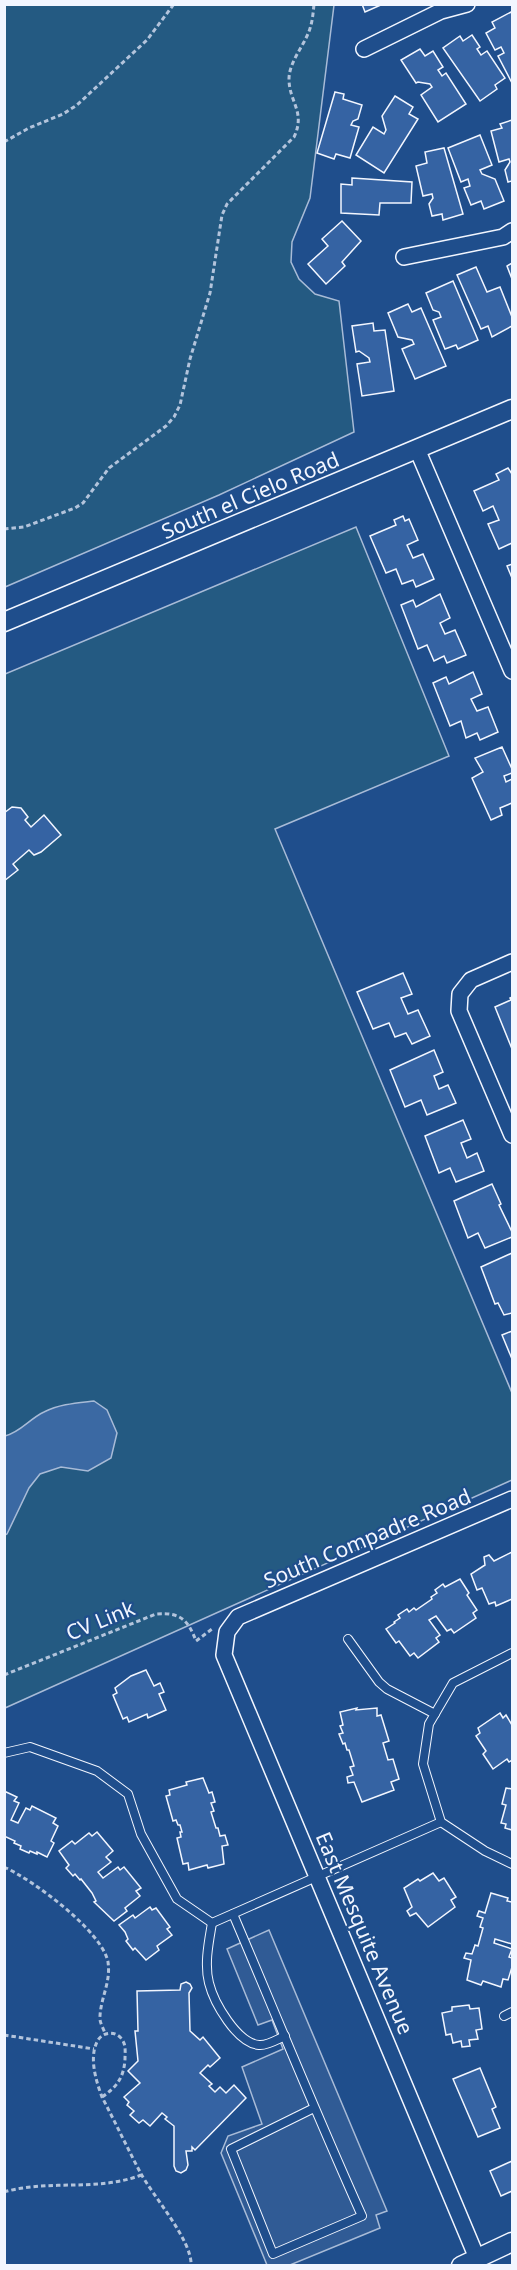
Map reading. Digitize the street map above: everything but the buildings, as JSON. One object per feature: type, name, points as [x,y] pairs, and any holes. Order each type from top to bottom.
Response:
[{"type":"street","points":[[363,49],[441,11],[467,4]]},
{"type":"street","points":[[404,257],[503,237],[513,231]]},
{"type":"street","name":"South el Cielo Road","points":[[4,622],[513,409]]},
{"type":"street","points":[[417,449],[513,671]]},
{"type":"street","points":[[513,962],[471,980],[460,994],[459,1011],[513,1135]]},
{"type":"street","name":"South Compadre Road","points":[[238,1617],[513,1498]]},
{"type":"street","name":"East Mesquite Avenue","points":[[238,1617],[228,1632],[224,1655],[317,1877],[473,2263]]},
{"type":"street","points":[[473,2263],[513,2242]]},
{"type":"lane","points":[[348,1639],[379,1682],[387,1689],[435,1714]]},
{"type":"lane","points":[[513,1653],[453,1683],[429,1724],[423,1764],[441,1822],[484,1851],[513,1864]]},
{"type":"lane","points":[[4,1753],[30,1747],[97,1771],[128,1794],[141,1834],[177,1899],[212,1923]]},
{"type":"lane","points":[[212,1923],[441,1822]]},
{"type":"lane","points":[[232,1914],[362,2216],[273,2254],[231,2148],[314,2108]]},
{"type":"lane","points":[[212,1923],[208,1955],[209,1983],[228,2023],[248,2043],[262,2046],[285,2036]]},
{"type":"lane","points":[[504,2016],[513,2012]]},
{"type":"path","points":[[4,142],[77,105],[147,40],[174,4]]},
{"type":"path","points":[[4,529],[24,527],[84,503],[109,468],[166,426],[174,417],[180,405],[190,359],[210,293],[222,215],[227,204],[294,137],[298,128],[300,118],[289,80],[291,70],[310,30],[314,4]]},
{"type":"path","name":"CV Link","points":[[4,1675],[156,1614],[171,1613],[182,1618],[191,1627],[196,1641]]},
{"type":"path","points":[[4,1867],[18,1873],[62,1905],[99,1943],[108,1961],[108,1985],[99,2018],[105,2033]]},
{"type":"path","points":[[102,2097],[114,2090],[122,2077],[125,2046],[122,2038],[114,2033],[105,2033],[98,2039],[94,2049],[96,2076],[102,2097],[141,2175],[185,2242],[191,2265]]},
{"type":"path","points":[[4,2035],[94,2049]]},
{"type":"path","points":[[4,2192],[42,2186],[116,2184],[141,2175]]},
{"type":"shaded area","points":[[5,4],[334,5],[310,198],[292,242],[291,262],[299,279],[315,294],[339,301],[354,432],[219,495],[5,587]]},
{"type":"shaded area","points":[[356,527],[449,756],[275,829],[512,1393],[512,1480],[5,1708],[5,674]]},
{"type":"shaded area","points":[[94,1401],[107,1410],[117,1433],[111,1458],[88,1471],[61,1467],[40,1474],[29,1488],[5,1535],[5,1436],[16,1432],[50,1409]]},
{"type":"shaded area","points":[[269,1930],[387,2211],[376,2215],[380,2228],[290,2265],[267,2265],[221,2153],[228,2136],[262,2124],[242,2067],[283,2049],[272,2020],[258,2025],[227,1949]]}]
